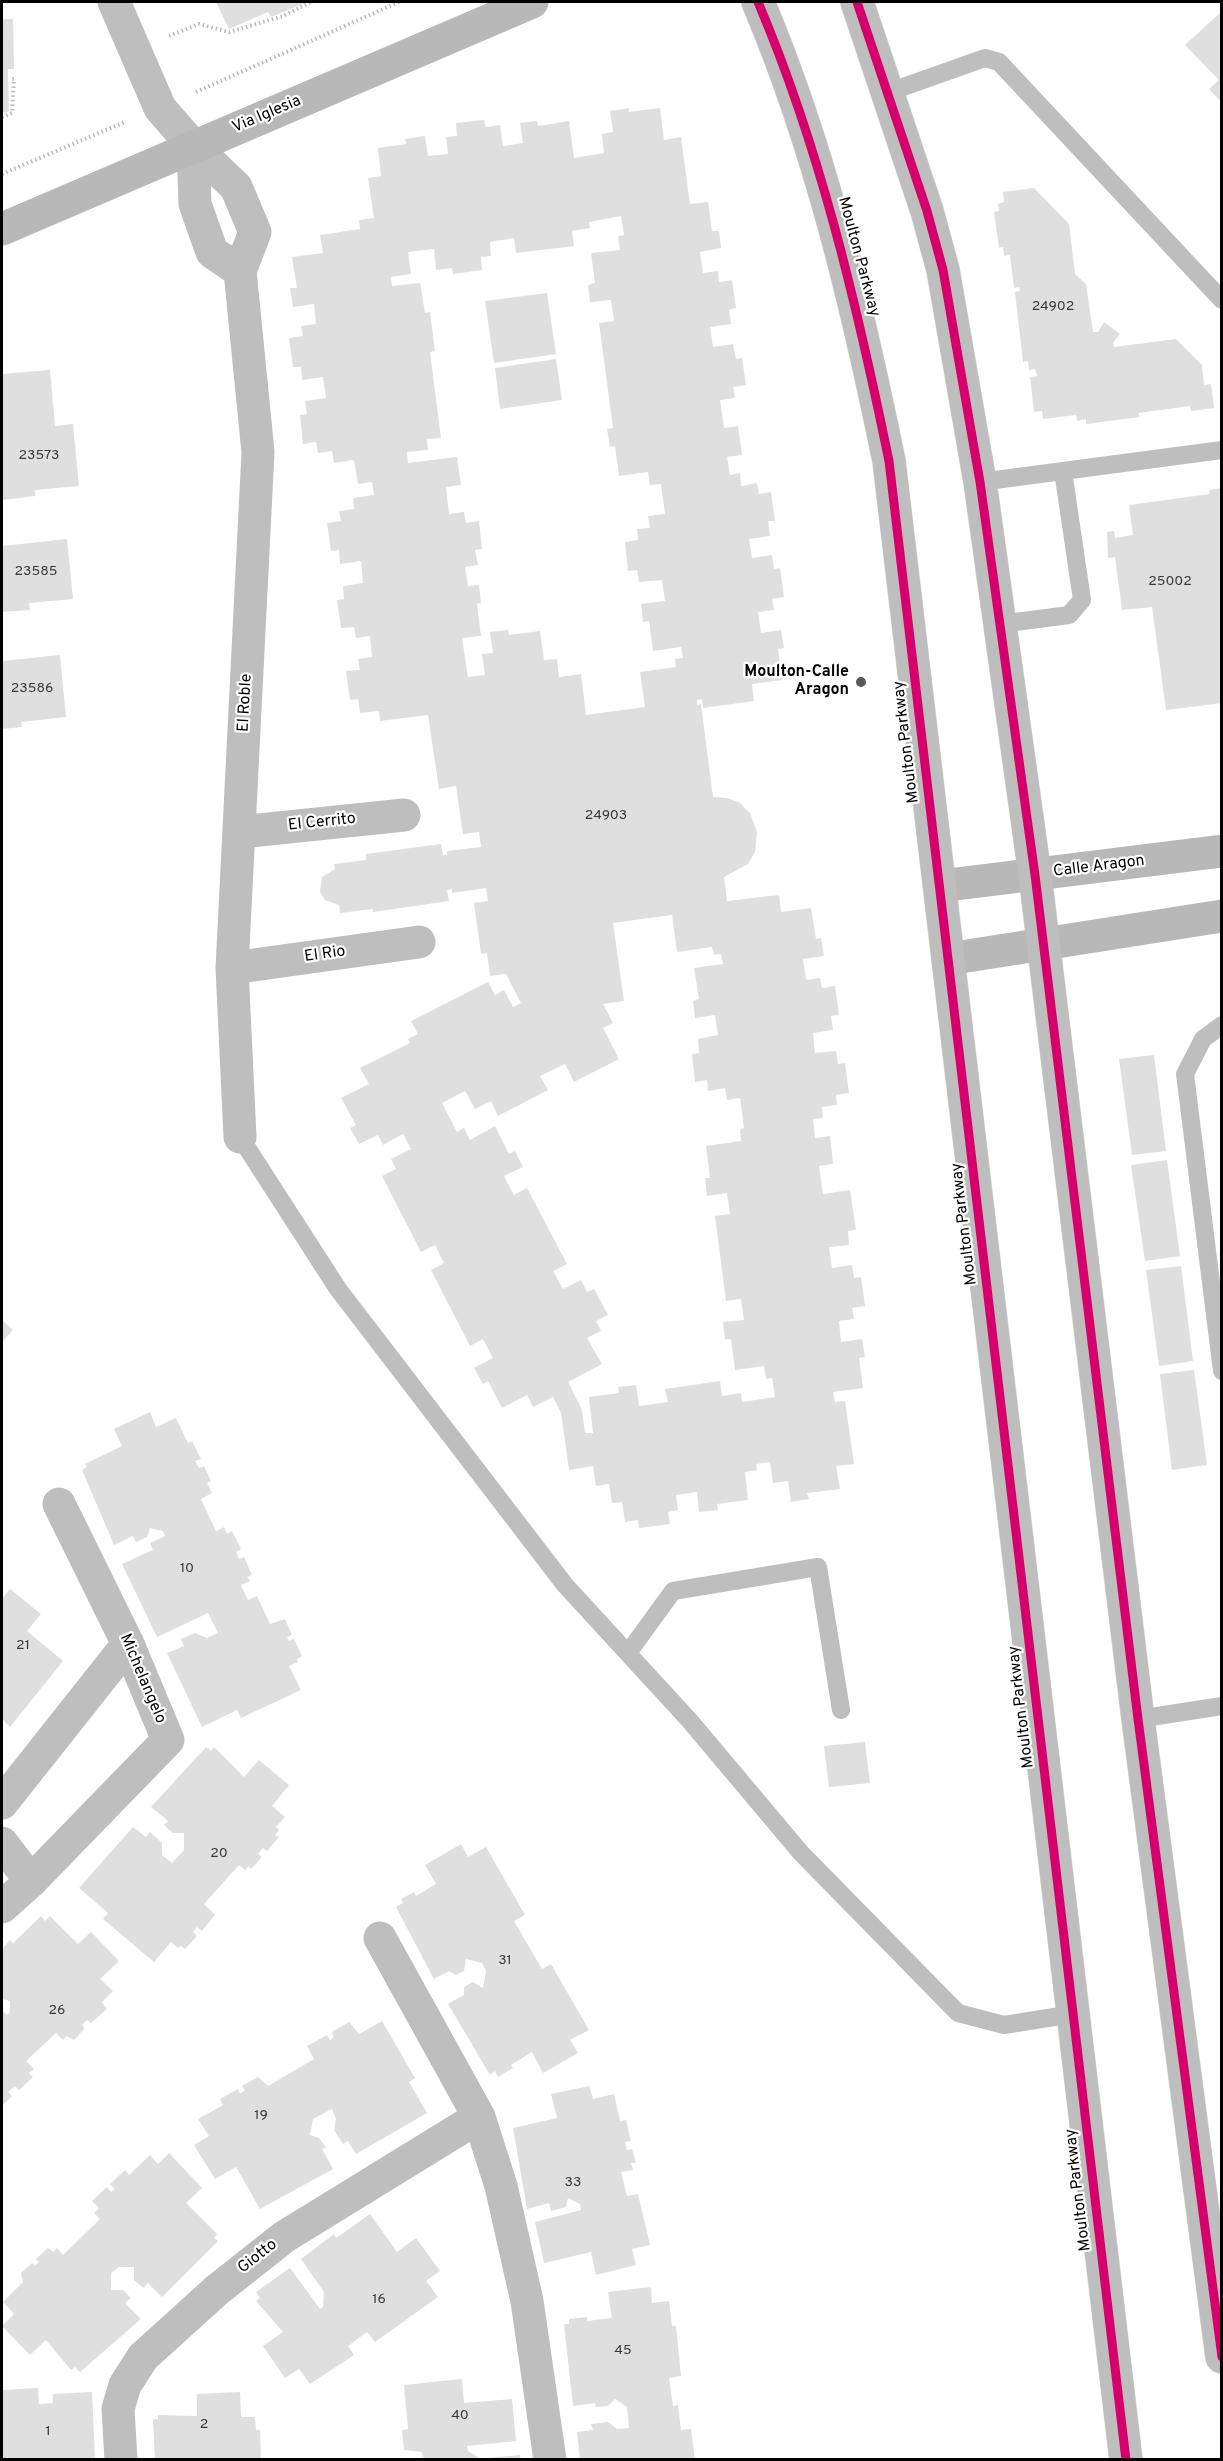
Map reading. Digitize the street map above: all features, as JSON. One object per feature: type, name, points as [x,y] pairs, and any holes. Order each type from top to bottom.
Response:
[{"type":"main road","name":"El Roble","points":[[114,2],[160,108],[193,146],[236,187],[255,232],[240,271],[258,452],[232,968],[240,1137]]},
{"type":"main road","name":"Moulton Parkway","points":[[758,2],[813,150],[860,319],[887,450],[1126,2460]]},
{"type":"main road","points":[[857,2],[889,92],[927,211],[943,270],[980,482],[1035,875],[1138,1719],[1221,2357]]},
{"type":"main road","points":[[193,146],[195,204],[212,252],[240,271]]},
{"type":"main road","name":"El Cerrito","points":[[240,832],[404,815]]},
{"type":"main road","name":"El Rio","points":[[232,968],[419,942]]},
{"type":"main road","name":"Michelangelo","points":[[2,1907],[31,1881],[168,1740],[128,1644],[59,1504]]},
{"type":"main road","points":[[2,1803],[128,1644]]},
{"type":"main road","points":[[2,1843],[31,1881]]},
{"type":"main road","points":[[380,1938],[479,2117],[501,2186],[528,2301],[550,2460]]},
{"type":"main road","name":"Giotto","points":[[121,2460],[118,2409],[125,2385],[143,2357],[217,2290],[284,2237],[479,2117]]},
{"type":"street","name":"Via Iglesia","points":[[2,229],[532,2]]},
{"type":"street","name":"Calle Aragon","points":[[940,886],[1221,851]]},
{"type":"street","points":[[948,959],[1221,916]]},
{"type":"lane","points":[[889,92],[985,58],[999,62],[1221,300]]},
{"type":"lane","points":[[980,482],[1221,450]]},
{"type":"lane","points":[[1000,624],[1069,615],[1082,600],[1063,471]]},
{"type":"lane","points":[[1221,1025],[1203,1038],[1185,1074],[1221,1371]]},
{"type":"lane","points":[[240,1137],[338,1289],[565,1585],[690,1720],[801,1853],[958,2013],[1004,2025],[1073,2014]]},
{"type":"lane","points":[[628,1653],[673,1592],[818,1567],[841,1710]]},
{"type":"lane","points":[[1138,1719],[1221,1706]]},
{"type":"path","points":[[158,41],[199,24],[229,32],[283,16],[311,2]]},
{"type":"path","points":[[2,174],[160,108],[399,2]]},
{"type":"path","points":[[2,117],[12,113],[14,79],[10,79]]},
{"type":"building","points":[[216,2],[308,2],[271,17],[268,12],[229,29]]},
{"type":"building","points":[[1222,11],[1222,103],[1209,89],[1219,80],[1185,45]]},
{"type":"building","points":[[2,19],[13,19],[14,69],[8,69],[9,112],[2,113]]},
{"type":"building","points":[[629,108],[629,112],[660,108],[664,140],[681,137],[690,204],[708,202],[712,231],[719,231],[721,248],[700,252],[703,273],[718,271],[719,282],[732,280],[736,308],[729,310],[731,324],[710,327],[713,347],[733,344],[736,359],[742,358],[746,385],[733,387],[735,398],[720,400],[724,428],[738,426],[742,455],[727,457],[730,475],[740,473],[741,486],[757,483],[759,494],[771,492],[775,521],[768,521],[770,536],[749,539],[752,558],[772,555],[774,569],[780,568],[784,597],[772,599],[774,610],[758,612],[761,633],[781,630],[784,648],[778,649],[782,680],[752,684],[754,701],[703,708],[702,699],[697,700],[697,705],[701,704],[713,797],[727,798],[740,803],[750,813],[757,832],[755,852],[748,864],[724,877],[727,901],[779,895],[781,912],[811,908],[816,939],[821,938],[824,956],[803,959],[806,980],[820,978],[822,988],[835,986],[839,1015],[831,1016],[833,1030],[813,1033],[815,1053],[836,1051],[838,1064],[845,1063],[849,1093],[836,1095],[837,1105],[822,1107],[823,1118],[813,1119],[815,1138],[830,1136],[833,1164],[819,1166],[823,1194],[850,1190],[856,1230],[848,1231],[849,1245],[829,1247],[832,1268],[852,1265],[854,1278],[861,1277],[865,1306],[852,1308],[854,1319],[839,1321],[841,1342],[862,1339],[865,1357],[859,1358],[863,1388],[833,1392],[835,1402],[845,1401],[854,1464],[836,1466],[840,1489],[807,1493],[809,1499],[791,1502],[788,1481],[773,1483],[770,1462],[756,1464],[757,1470],[745,1472],[748,1500],[717,1504],[718,1510],[699,1512],[697,1492],[676,1495],[678,1510],[668,1512],[670,1524],[639,1528],[638,1520],[625,1522],[622,1502],[612,1503],[609,1484],[596,1486],[593,1466],[569,1470],[561,1413],[553,1397],[533,1407],[527,1395],[502,1408],[488,1381],[483,1384],[474,1368],[493,1358],[483,1339],[470,1346],[431,1270],[444,1263],[435,1245],[421,1252],[382,1176],[396,1169],[391,1159],[411,1149],[403,1134],[383,1145],[378,1135],[359,1144],[350,1128],[356,1125],[341,1098],[369,1084],[360,1068],[410,1043],[408,1039],[418,1034],[411,1021],[488,982],[495,995],[504,990],[513,1007],[521,1003],[506,974],[490,976],[487,953],[481,954],[474,903],[488,901],[486,888],[452,893],[452,889],[447,890],[449,901],[373,912],[373,909],[340,913],[339,905],[325,900],[320,892],[322,877],[335,869],[334,864],[366,860],[366,854],[441,844],[443,855],[447,855],[447,851],[481,847],[479,832],[463,834],[456,786],[439,789],[428,715],[380,721],[379,711],[360,713],[358,699],[350,700],[346,671],[360,670],[358,659],[372,657],[370,636],[356,638],[354,627],[341,628],[337,600],[344,599],[343,586],[363,583],[361,561],[340,564],[339,550],[331,551],[327,523],[341,521],[339,511],[354,509],[353,498],[374,495],[372,482],[358,484],[354,460],[334,463],[332,451],[318,453],[316,442],[303,444],[300,415],[307,414],[305,401],[326,398],[323,377],[302,380],[301,367],[293,367],[289,338],[303,336],[301,326],[316,324],[314,304],[293,307],[290,288],[297,288],[292,257],[323,253],[320,235],[360,229],[359,220],[374,218],[368,178],[381,176],[378,148],[406,144],[405,139],[425,136],[428,156],[448,154],[446,137],[457,136],[456,123],[484,120],[486,127],[500,125],[503,146],[523,143],[520,123],[537,121],[538,126],[569,121],[574,158],[604,153],[602,134],[613,132],[610,111]],"holes":[[[621,216],[624,235],[618,236],[620,250],[591,253],[595,283],[588,285],[590,302],[611,300],[614,321],[599,323],[613,428],[607,429],[610,447],[615,446],[619,476],[648,472],[650,485],[661,484],[665,514],[648,516],[650,528],[637,529],[638,540],[625,542],[628,571],[637,570],[639,582],[662,580],[665,601],[641,604],[643,622],[649,621],[653,651],[681,647],[683,658],[675,659],[676,667],[640,672],[645,707],[586,715],[581,674],[559,677],[557,659],[544,660],[540,631],[509,635],[508,630],[490,632],[493,653],[482,654],[485,675],[468,677],[462,638],[481,636],[477,604],[481,603],[479,585],[468,586],[465,567],[478,565],[475,550],[482,549],[479,521],[466,523],[464,512],[449,514],[446,487],[461,485],[457,457],[408,463],[407,452],[428,450],[427,439],[441,438],[430,352],[435,351],[430,312],[425,313],[420,283],[392,286],[391,277],[411,274],[408,252],[434,249],[436,270],[452,268],[453,274],[482,270],[481,257],[491,256],[490,242],[514,238],[516,253],[574,246],[572,231],[590,228],[589,222]],[[672,915],[677,952],[712,947],[714,955],[721,954],[723,964],[694,968],[699,999],[693,1001],[695,1018],[715,1015],[718,1035],[698,1039],[699,1053],[692,1054],[695,1082],[707,1080],[708,1091],[725,1088],[727,1100],[740,1098],[744,1128],[740,1129],[741,1141],[706,1146],[710,1178],[705,1178],[707,1196],[727,1193],[730,1214],[715,1216],[726,1301],[741,1299],[744,1320],[723,1322],[725,1339],[731,1339],[735,1370],[764,1366],[766,1379],[772,1378],[775,1397],[742,1402],[741,1393],[722,1396],[720,1381],[665,1389],[668,1402],[639,1406],[636,1385],[618,1387],[619,1393],[589,1397],[593,1433],[585,1433],[582,1410],[568,1382],[602,1364],[587,1338],[601,1331],[596,1321],[608,1315],[594,1289],[587,1292],[581,1280],[563,1289],[553,1271],[567,1264],[527,1188],[514,1195],[504,1176],[523,1167],[515,1151],[509,1154],[495,1126],[470,1140],[464,1128],[457,1132],[442,1103],[465,1091],[475,1109],[491,1101],[498,1116],[548,1090],[540,1076],[565,1064],[574,1082],[619,1059],[603,1028],[613,1023],[603,1004],[624,1001],[613,923]]]},
{"type":"building","points":[[1034,188],[1069,224],[1075,274],[1086,284],[1093,332],[1098,332],[1104,322],[1120,334],[1113,343],[1114,347],[1176,339],[1202,365],[1204,385],[1211,384],[1214,408],[1191,411],[1190,406],[1138,413],[1140,417],[1086,424],[1086,419],[1077,421],[1076,415],[1043,419],[1042,411],[1034,412],[1030,377],[1037,376],[1035,369],[1029,370],[1028,361],[1023,362],[1015,292],[1020,291],[1019,287],[1014,288],[1010,255],[1004,256],[1003,247],[999,248],[994,212],[999,211],[998,204],[1004,202],[1003,192]]},
{"type":"building","points":[[547,293],[556,354],[494,363],[485,301]]},
{"type":"building","points":[[556,359],[562,400],[500,409],[495,368]]},
{"type":"building","points":[[50,370],[55,426],[73,424],[79,486],[35,490],[35,496],[2,500],[2,374]]},
{"type":"building","points":[[1222,488],[1222,703],[1166,710],[1152,607],[1122,610],[1115,557],[1108,558],[1107,532],[1114,531],[1115,538],[1133,535],[1129,505],[1210,494],[1209,490]]},
{"type":"building","points":[[67,539],[73,599],[29,603],[30,610],[2,612],[2,546]]},
{"type":"building","points":[[60,655],[66,717],[21,722],[22,727],[2,729],[2,661]]},
{"type":"building","points":[[1154,1055],[1166,1151],[1132,1155],[1119,1059]]},
{"type":"building","points":[[1167,1160],[1180,1256],[1145,1261],[1131,1165]]},
{"type":"building","points":[[1181,1266],[1193,1361],[1159,1366],[1146,1270]]},
{"type":"building","points":[[2,1320],[13,1330],[2,1342]]},
{"type":"building","points":[[1194,1370],[1207,1465],[1172,1470],[1160,1374]]},
{"type":"building","points":[[150,1412],[156,1427],[176,1418],[188,1443],[192,1441],[201,1459],[195,1461],[199,1468],[204,1466],[211,1481],[207,1483],[212,1493],[201,1499],[216,1531],[224,1527],[227,1534],[232,1531],[241,1549],[236,1552],[239,1559],[244,1557],[252,1575],[247,1577],[250,1581],[241,1585],[248,1600],[257,1596],[270,1624],[285,1619],[292,1635],[287,1637],[289,1641],[294,1639],[302,1656],[297,1659],[298,1662],[289,1666],[301,1690],[241,1718],[237,1710],[202,1727],[167,1653],[184,1646],[181,1639],[195,1633],[207,1638],[218,1633],[208,1613],[157,1637],[122,1564],[153,1550],[150,1543],[165,1536],[163,1531],[150,1528],[147,1537],[136,1542],[133,1536],[114,1545],[82,1470],[87,1467],[85,1464],[122,1446],[114,1429]]},
{"type":"building","points":[[10,1589],[41,1614],[27,1631],[63,1661],[10,1727],[2,1719],[2,1599]]},
{"type":"building","points":[[865,1742],[870,1783],[829,1787],[824,1746]]},
{"type":"building","points":[[206,1747],[211,1751],[214,1747],[244,1777],[259,1760],[289,1785],[272,1806],[285,1817],[276,1827],[279,1830],[275,1835],[279,1837],[267,1851],[263,1848],[258,1854],[262,1857],[251,1869],[248,1866],[245,1870],[239,1865],[204,1904],[215,1915],[202,1931],[197,1927],[193,1932],[197,1936],[185,1949],[181,1946],[178,1948],[171,1942],[154,1962],[103,1919],[108,1913],[79,1888],[133,1827],[146,1837],[150,1832],[162,1843],[162,1855],[172,1863],[184,1850],[184,1833],[173,1833],[164,1825],[168,1821],[151,1807]]},
{"type":"building","points":[[461,1844],[468,1857],[486,1847],[525,1915],[514,1921],[542,1969],[551,1964],[589,2030],[570,2040],[578,2053],[543,2073],[532,2052],[511,2065],[513,2068],[498,2077],[495,2071],[490,2075],[448,2004],[464,1995],[464,1987],[473,1982],[483,1988],[486,1971],[482,1963],[466,1959],[464,1971],[456,1975],[449,1971],[434,1979],[396,1907],[403,1903],[401,1899],[414,1892],[416,1896],[436,1884],[425,1865]]},
{"type":"building","points":[[41,1916],[45,1921],[50,1916],[78,1944],[91,1932],[119,1961],[100,1979],[113,1991],[102,2002],[107,2009],[91,2023],[87,2020],[82,2025],[85,2028],[74,2040],[67,2036],[63,2040],[56,2033],[26,2061],[34,2069],[29,2073],[33,2077],[19,2090],[15,2086],[8,2092],[12,2096],[2,2106],[2,2010],[7,2015],[10,2012],[10,2001],[2,1999],[2,1949],[10,1940],[13,1943]]},
{"type":"building","points":[[382,2021],[415,2078],[409,2082],[427,2113],[356,2154],[348,2141],[343,2144],[334,2130],[336,2119],[332,2109],[313,2119],[310,2135],[319,2138],[326,2147],[322,2149],[333,2169],[260,2209],[236,2167],[215,2179],[194,2145],[209,2136],[198,2119],[223,2105],[220,2099],[238,2089],[240,2094],[245,2090],[242,2086],[258,2077],[268,2086],[314,2059],[307,2046],[327,2035],[330,2040],[334,2037],[332,2032],[349,2022],[359,2034]]},
{"type":"building","points":[[589,2086],[593,2099],[614,2094],[620,2121],[626,2120],[631,2141],[625,2142],[627,2150],[632,2149],[636,2163],[631,2163],[633,2170],[621,2172],[627,2196],[638,2194],[650,2245],[632,2249],[636,2265],[596,2275],[591,2252],[544,2263],[535,2222],[581,2210],[580,2204],[568,2198],[566,2207],[551,2211],[549,2203],[527,2209],[513,2128],[557,2118],[551,2094]]},
{"type":"building","points":[[169,2153],[202,2188],[186,2203],[217,2234],[214,2238],[218,2241],[162,2297],[148,2283],[143,2288],[134,2280],[134,2267],[119,2267],[111,2273],[111,2290],[123,2290],[131,2298],[125,2303],[141,2319],[80,2372],[75,2367],[71,2370],[46,2340],[30,2355],[2,2326],[14,2314],[3,2302],[23,2282],[21,2273],[32,2263],[35,2265],[39,2262],[36,2259],[48,2248],[53,2252],[57,2248],[63,2255],[100,2219],[94,2213],[99,2208],[92,2201],[107,2187],[111,2192],[115,2189],[110,2184],[125,2170],[129,2175],[150,2155],[158,2164]]},
{"type":"building","points":[[370,2214],[397,2252],[416,2238],[440,2271],[426,2281],[438,2297],[375,2342],[367,2332],[348,2346],[354,2355],[310,2384],[299,2369],[285,2378],[263,2346],[283,2332],[256,2301],[260,2298],[256,2292],[290,2268],[320,2309],[323,2307],[324,2292],[301,2259],[334,2234],[336,2238]]},
{"type":"building","points":[[651,2287],[652,2303],[669,2301],[672,2326],[676,2326],[681,2376],[669,2378],[673,2406],[678,2405],[681,2430],[691,2429],[695,2460],[580,2460],[577,2432],[593,2430],[591,2424],[608,2422],[617,2429],[629,2428],[627,2407],[615,2399],[608,2406],[596,2407],[595,2403],[573,2406],[564,2324],[569,2324],[569,2319],[587,2317],[587,2321],[612,2318],[608,2292]]},
{"type":"building","points":[[462,2379],[464,2403],[512,2399],[516,2441],[467,2446],[468,2451],[482,2460],[423,2460],[422,2452],[404,2450],[402,2430],[408,2429],[404,2385]]},
{"type":"building","points":[[38,2388],[39,2404],[53,2403],[53,2394],[92,2392],[95,2460],[2,2460],[2,2390]]},
{"type":"building","points":[[240,2392],[241,2417],[255,2417],[256,2430],[260,2430],[261,2460],[155,2460],[153,2419],[158,2419],[158,2415],[197,2416],[197,2394]]},
{"type":"building","points":[[520,2455],[521,2460],[488,2460],[488,2458]]},
{"type":"cycle path","points":[[758,2],[800,113],[835,228],[864,344],[889,461],[1126,2460]]},
{"type":"cycle path","points":[[857,2],[927,211],[943,270],[980,482],[1035,875],[1138,1719],[1222,2357]]},
{"type":"place","name":"Moulton-Calle Aragon","points":[[861,682]]}]
